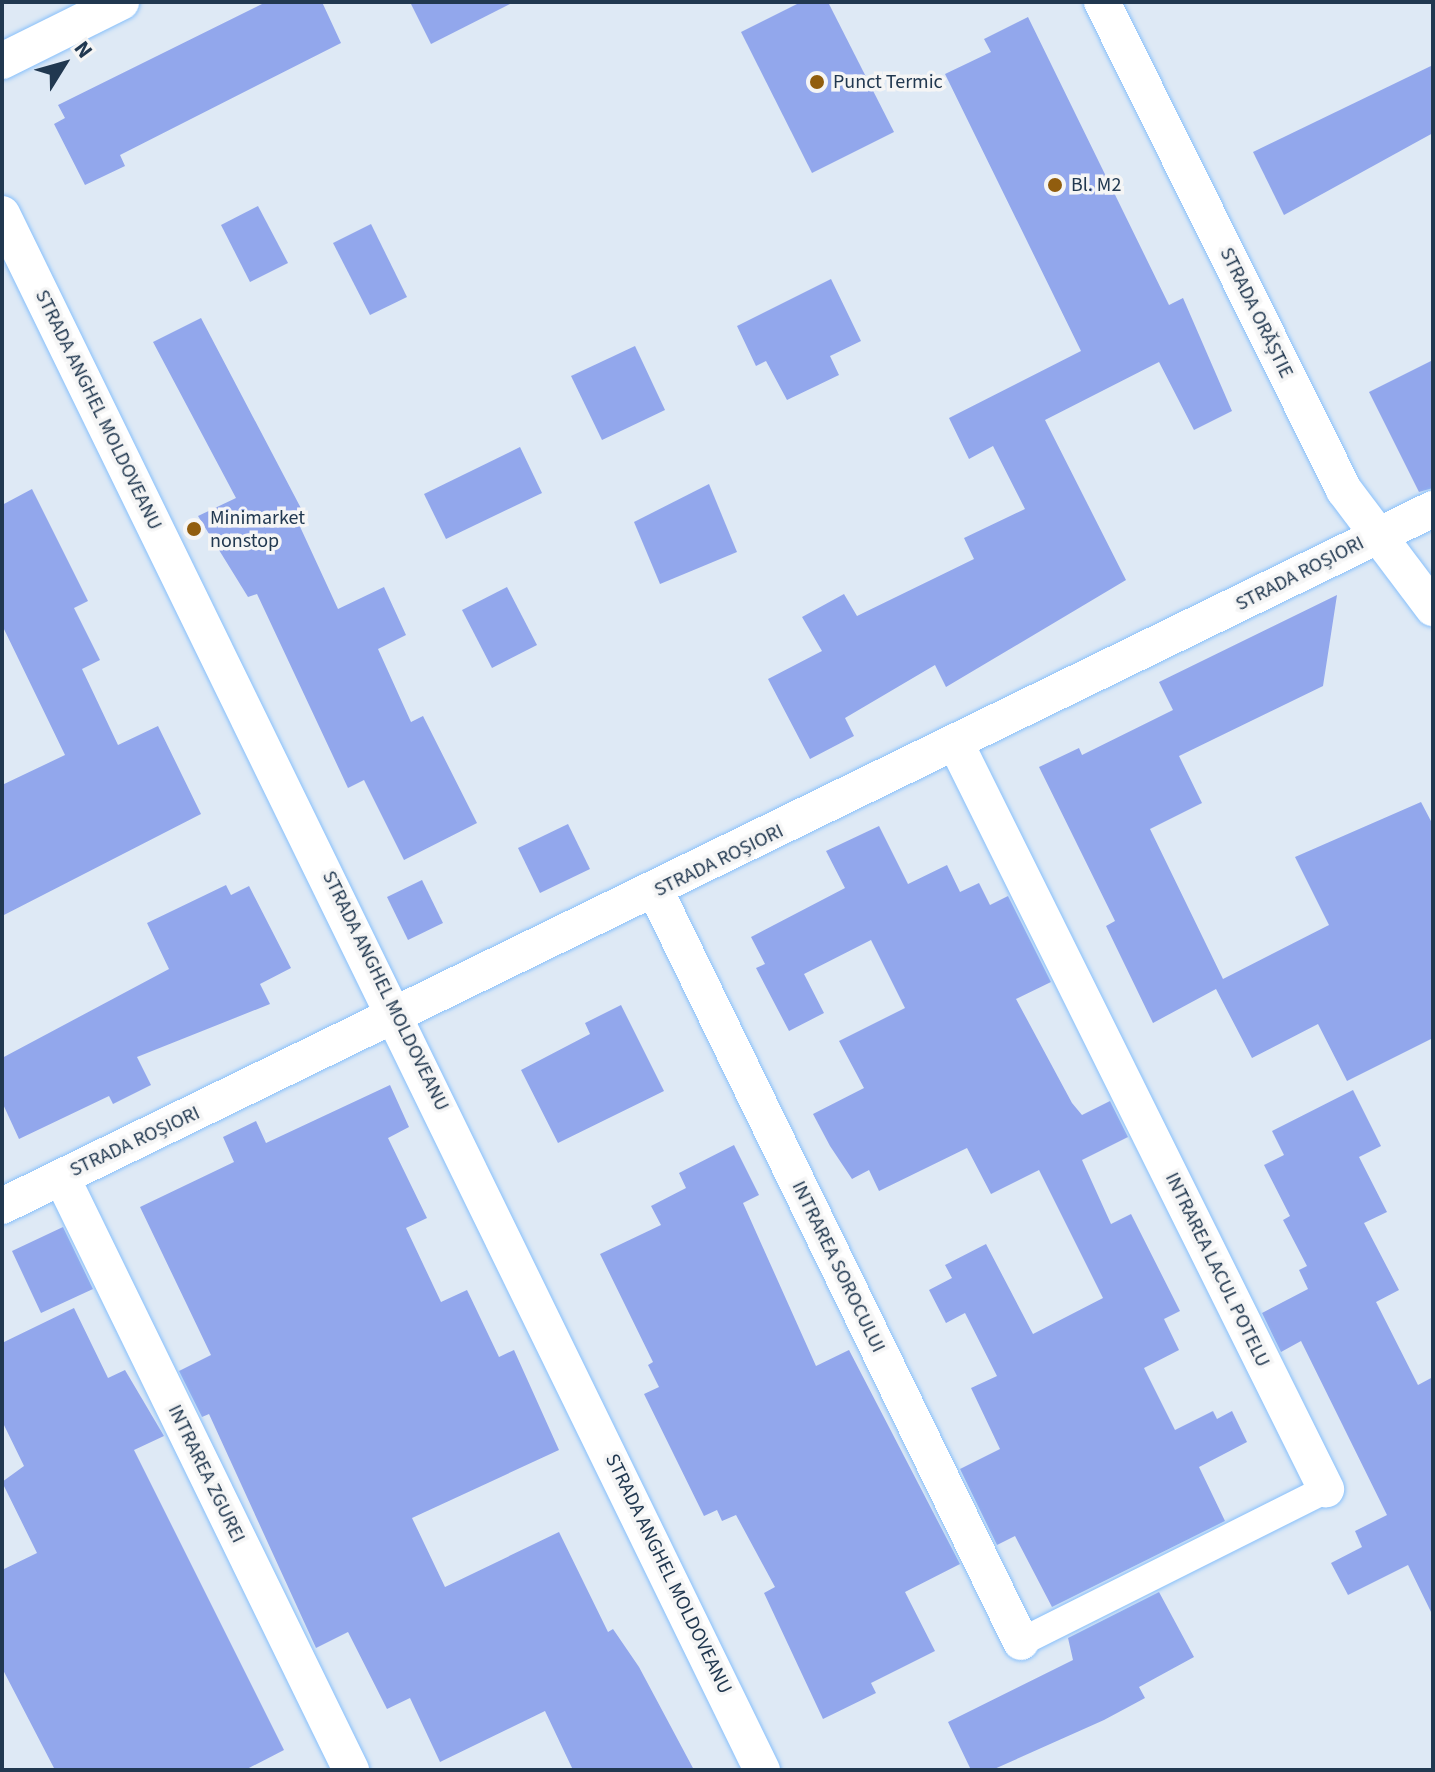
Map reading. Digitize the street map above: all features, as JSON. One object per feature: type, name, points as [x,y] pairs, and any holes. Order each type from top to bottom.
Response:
[{"type":"street","points":[[2,61],[121,2]]},
{"type":"street","name":"STRADA ORĂȘTIE","points":[[1102,2],[1344,490],[1433,608]]},
{"type":"street","name":"STRADA ANGHEL MOLDOVEANU","points":[[2,214],[398,1017],[762,1770]]},
{"type":"street","name":"STRADA ROȘIORI","points":[[2,1206],[957,746],[1433,509]]},
{"type":"street","name":"INTRAREA LACUL POTELU","points":[[957,746],[1326,1489],[1021,1642]]},
{"type":"street","name":"INTRAREA SOROCULUI","points":[[656,892],[1021,1642]]},
{"type":"street","name":"INTRAREA ZGUREI","points":[[62,1178],[351,1770]]},
{"type":"building","points":[[266,2],[322,2],[341,43],[120,155],[125,166],[85,185],[54,124],[65,118],[58,105]]},
{"type":"building","points":[[410,2],[514,2],[431,44]]},
{"type":"building","name":"Punct Termic","points":[[801,2],[828,2],[894,132],[812,173],[741,32]]},
{"type":"building","points":[[1028,17],[1169,305],[1183,298],[1232,411],[1194,430],[1159,362],[1045,420],[1126,580],[946,687],[935,665],[845,718],[854,736],[810,759],[768,679],[822,651],[802,617],[844,594],[857,616],[974,559],[964,538],[1025,509],[993,446],[969,459],[949,418],[1081,351],[945,74],[991,52],[984,39]]},
{"type":"building","points":[[1433,65],[1433,133],[1284,215],[1253,152]]},
{"type":"building","points":[[258,206],[288,263],[250,282],[221,225]]},
{"type":"building","points":[[371,224],[407,297],[370,315],[333,243]]},
{"type":"building","points":[[831,279],[861,341],[830,356],[839,375],[787,400],[766,361],[756,366],[737,326]]},
{"type":"building","points":[[201,318],[304,514],[296,518],[338,609],[384,587],[406,635],[378,649],[411,722],[423,716],[477,823],[404,860],[364,780],[348,788],[257,594],[248,597],[198,516],[236,498],[153,342]]},
{"type":"building","points":[[635,346],[665,410],[602,440],[571,376]]},
{"type":"building","points":[[1433,360],[1433,488],[1419,492],[1369,392]]},
{"type":"building","points":[[520,447],[542,493],[446,539],[424,494]]},
{"type":"building","points":[[709,484],[737,552],[660,584],[634,522]]},
{"type":"building","points":[[32,489],[88,601],[74,608],[100,660],[82,669],[118,745],[158,726],[201,814],[2,916],[2,785],[65,755],[2,625],[2,505]]},
{"type":"building","points":[[507,587],[537,645],[492,668],[462,610]]},
{"type":"building","points":[[1337,595],[1323,686],[1179,756],[1202,803],[1150,829],[1223,979],[1329,925],[1295,857],[1421,802],[1433,825],[1433,1038],[1347,1081],[1318,1024],[1252,1058],[1216,989],[1153,1023],[1106,926],[1115,921],[1039,767],[1079,748],[1082,755],[1173,710],[1159,682]]},
{"type":"building","points":[[568,824],[590,869],[540,893],[518,848]]},
{"type":"building","points":[[879,826],[908,884],[947,865],[960,892],[979,883],[990,905],[1008,896],[1051,982],[1016,999],[1072,1103],[1082,1115],[1110,1101],[1128,1137],[1082,1160],[1111,1224],[1131,1214],[1180,1311],[1164,1319],[1179,1350],[1144,1368],[1175,1430],[1213,1411],[1217,1419],[1232,1411],[1247,1442],[1199,1467],[1225,1521],[1052,1607],[1015,1536],[997,1545],[960,1469],[1000,1449],[971,1388],[997,1376],[965,1313],[946,1323],[929,1290],[952,1278],[945,1265],[986,1244],[1033,1334],[1103,1298],[1039,1170],[991,1194],[967,1148],[879,1191],[869,1170],[852,1179],[830,1146],[813,1114],[864,1088],[839,1041],[905,1008],[871,940],[804,974],[824,1013],[789,1031],[756,968],[765,964],[751,937],[845,888],[826,851]]},
{"type":"building","points":[[422,880],[443,923],[408,940],[387,897]]},
{"type":"building","points":[[226,885],[231,895],[249,886],[291,968],[260,984],[270,1004],[137,1057],[151,1085],[113,1104],[109,1096],[19,1139],[2,1102],[2,1058],[169,969],[147,923]]},
{"type":"building","points":[[621,1005],[664,1091],[558,1143],[521,1070],[590,1034],[585,1023]]},
{"type":"building","points":[[390,1085],[409,1127],[388,1138],[427,1218],[406,1228],[441,1302],[467,1290],[499,1357],[514,1350],[559,1450],[412,1518],[445,1587],[559,1532],[608,1632],[613,1629],[639,1667],[694,1770],[573,1770],[545,1711],[440,1762],[410,1698],[387,1709],[348,1632],[316,1648],[209,1414],[202,1417],[179,1371],[211,1355],[140,1207],[234,1162],[223,1137],[256,1121],[266,1143]]},
{"type":"building","points":[[1353,1090],[1381,1146],[1359,1157],[1387,1212],[1364,1223],[1399,1290],[1376,1302],[1418,1385],[1433,1377],[1433,1616],[1408,1565],[1348,1595],[1331,1563],[1362,1547],[1355,1531],[1387,1515],[1301,1341],[1281,1352],[1262,1313],[1308,1289],[1299,1270],[1307,1266],[1283,1220],[1290,1216],[1264,1165],[1284,1155],[1272,1131]]},
{"type":"building","points":[[734,1145],[759,1195],[743,1203],[816,1366],[849,1350],[960,1564],[905,1592],[935,1651],[871,1683],[876,1693],[823,1719],[764,1593],[775,1587],[736,1515],[722,1521],[717,1510],[704,1516],[644,1394],[659,1387],[648,1365],[653,1362],[600,1254],[661,1225],[651,1206],[686,1188],[679,1173]]},
{"type":"building","points":[[63,1227],[93,1289],[41,1313],[12,1251]]},
{"type":"building","points":[[74,1308],[108,1378],[125,1370],[164,1436],[134,1450],[284,1750],[245,1770],[55,1770],[2,1668],[2,1570],[37,1553],[2,1482],[24,1466],[2,1421],[2,1343]]},
{"type":"building","points":[[1159,1592],[1194,1657],[1139,1687],[1145,1698],[1104,1720],[992,1770],[971,1770],[948,1722],[1073,1660],[1068,1638]]},
{"type":"place","name":"Punct Termic","points":[[817,82]]},
{"type":"place","name":"Bl. M2","points":[[1055,185]]},
{"type":"place","name":"Minimarket nonstop","points":[[194,529]]}]
